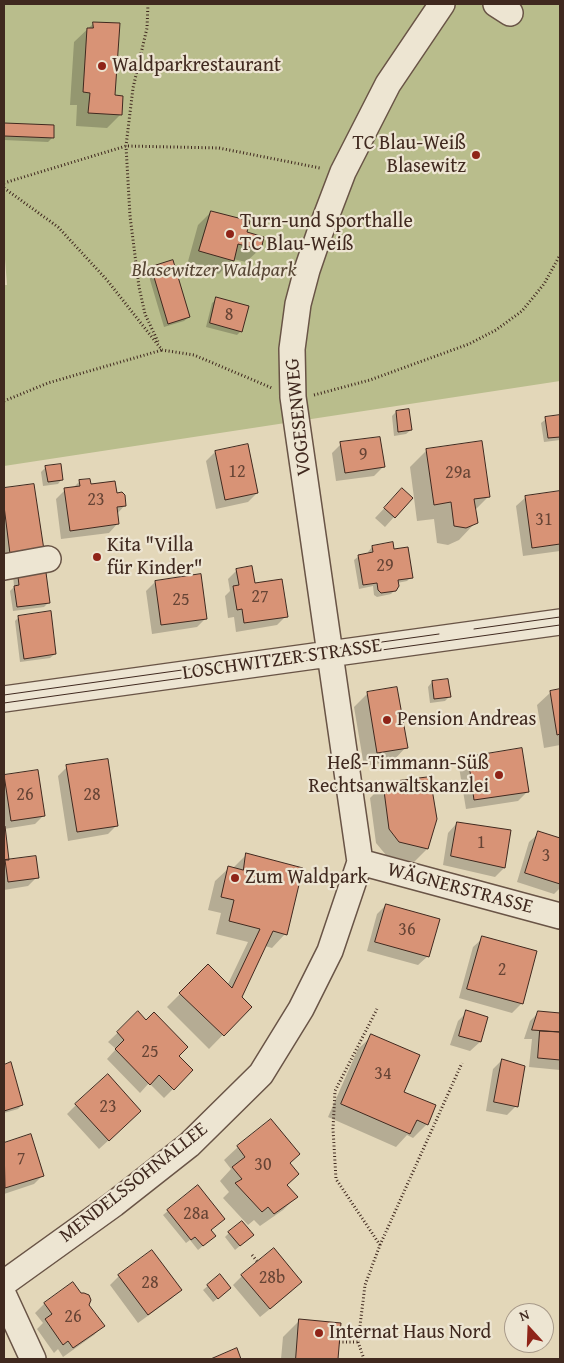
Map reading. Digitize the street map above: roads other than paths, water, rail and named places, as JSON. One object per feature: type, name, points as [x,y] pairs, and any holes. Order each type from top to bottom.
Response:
[{"type":"street","name":"VOGESENWEG","points":[[330,653],[293,396],[292,349],[298,304],[307,270],[343,172],[388,84],[442,4]]},
{"type":"street","points":[[4,567],[48,559]]},
{"type":"street","name":"LOSCHWITZER STRASSE","points":[[4,699],[560,622]]},
{"type":"street","name":"MENDELSSOHNALLEE","points":[[4,1283],[114,1204],[189,1145],[261,1074],[301,1009],[330,952],[360,862],[330,653]]},
{"type":"street","name":"WÄGNERSTRASSE","points":[[360,862],[560,916]]},
{"type":"street","points":[[4,1296],[33,1359]]},
{"type":"tram line","points":[[474,629],[560,617]]},
{"type":"tram line","points":[[4,703],[560,625]]},
{"type":"tram line","points":[[4,695],[439,634]]},
{"type":"place","name":"Waldparkrestaurant","points":[[102,66]]},
{"type":"place","name":"TC Blau-Weiß Blasewitz","points":[[476,155]]},
{"type":"place","name":"Turn-und Sporthalle TC Blau-Weiß","points":[[230,234]]},
{"type":"place","name":"Kita \"Villa für Kinder\"","points":[[97,557]]},
{"type":"place","name":"Pension Andreas","points":[[387,720]]},
{"type":"place","name":"Heß-Timmann-Süß Rechtsanwaltskanzlei","points":[[499,775]]},
{"type":"place","name":"Zum Waldpark","points":[[235,878]]},
{"type":"place","name":"Internat Haus Nord","points":[[319,1333]]},
{"type":"park label","name":"Blasewitzer Waldpark","points":[[214,271]]}]
